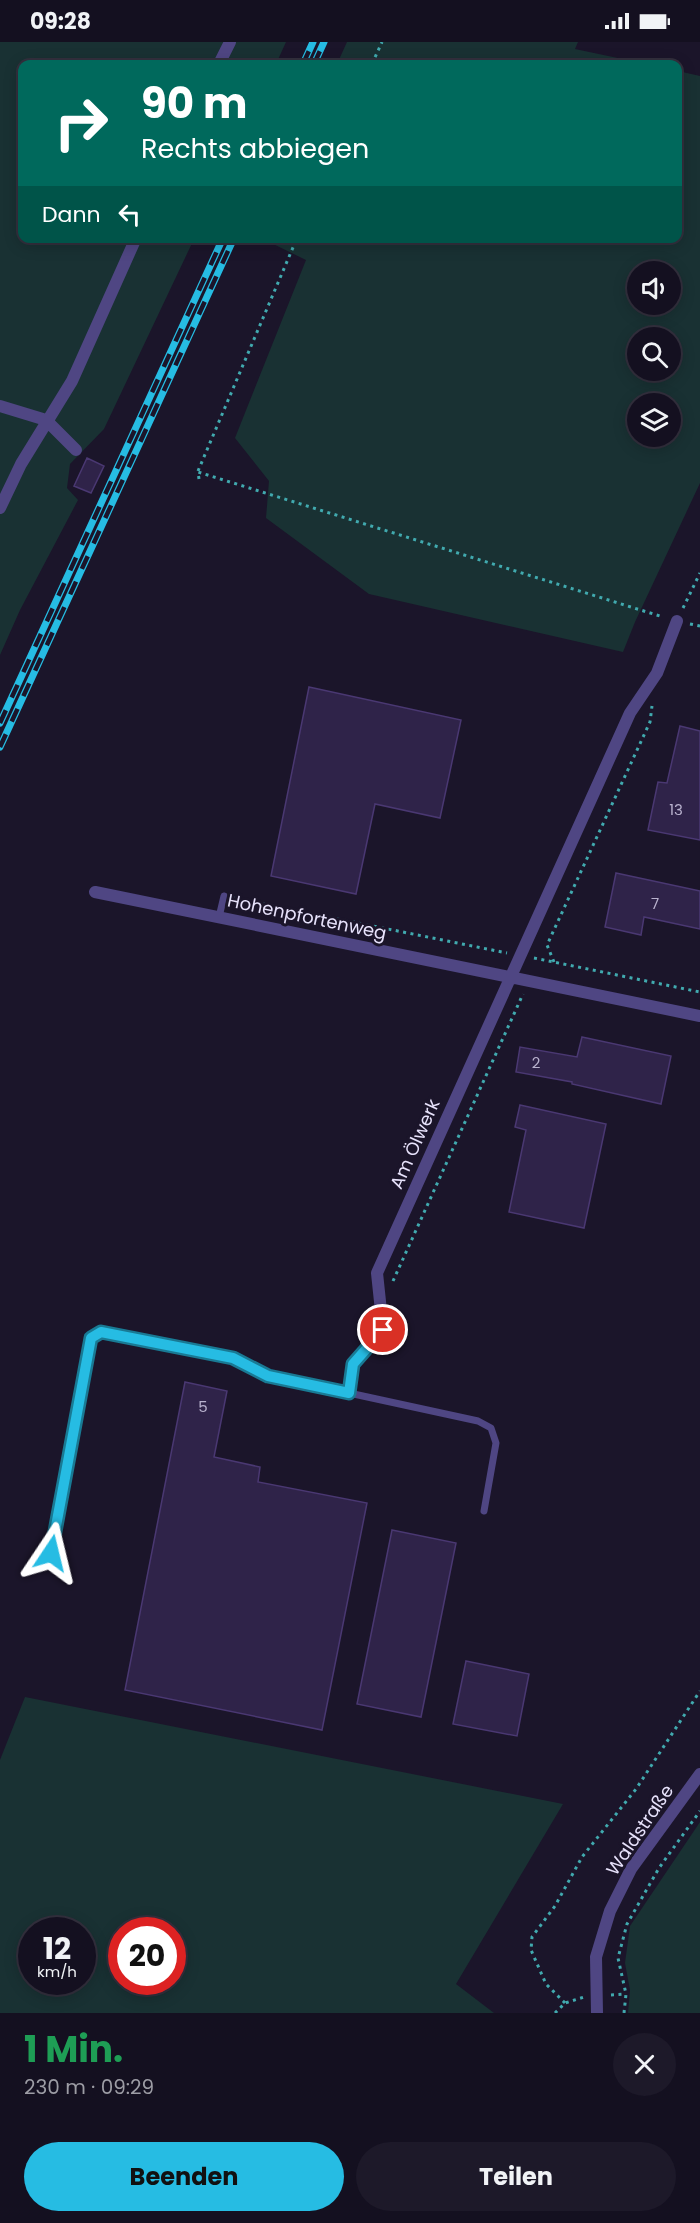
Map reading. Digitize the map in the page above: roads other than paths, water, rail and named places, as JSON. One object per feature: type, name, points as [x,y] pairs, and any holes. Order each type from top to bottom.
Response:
[{"type":"street","points":[[221,60],[230,42]]},
{"type":"street","points":[[0,508],[46,420],[72,381],[134,243]]},
{"type":"street","points":[[0,406],[46,420],[76,450]]},
{"type":"street","points":[[510,977],[630,713],[657,673],[677,621]]},
{"type":"street","name":"Hohenpfortenweg","points":[[96,891],[700,1016]]},
{"type":"street","name":"Am Ölwerk","points":[[383,1330],[377,1273],[510,977]]},
{"type":"street","name":"Waldstraße","points":[[597,2013],[596,1957],[610,1911],[631,1869],[700,1774]]},
{"type":"lane","points":[[219,917],[224,896]]},
{"type":"lane","points":[[349,1393],[353,1364],[383,1330]]},
{"type":"lane","points":[[51,1553],[91,1338],[101,1332],[233,1358],[268,1376],[478,1420],[491,1428],[496,1443],[484,1511]]},
{"type":"railway","points":[[305,60],[313,42]]},
{"type":"railway","points":[[316,60],[324,42]]},
{"type":"railway","points":[[0,723],[221,243]]},
{"type":"railway","points":[[0,747],[232,243]]}]
